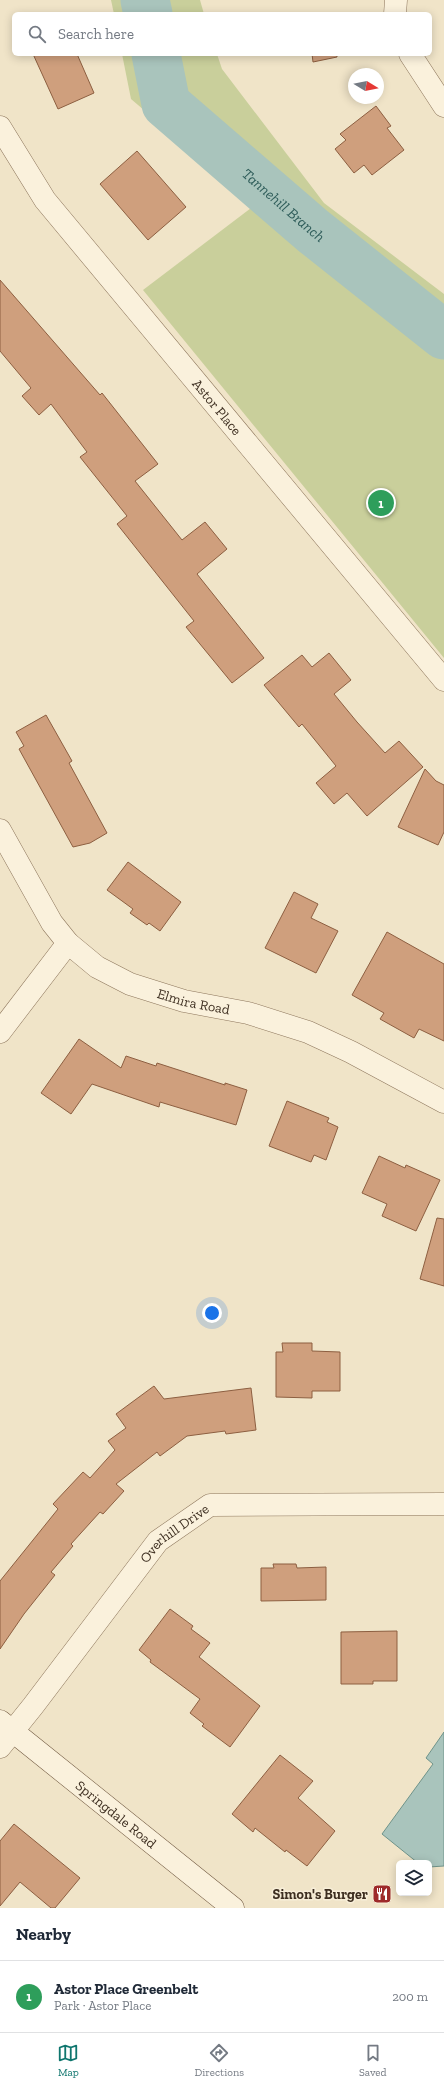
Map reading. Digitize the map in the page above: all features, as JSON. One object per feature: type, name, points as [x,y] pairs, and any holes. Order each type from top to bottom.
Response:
[{"type":"street","points":[[395,12],[396,0]]},
{"type":"street","points":[[411,56],[444,106]]},
{"type":"street","name":"Astor Place","points":[[0,127],[45,200],[444,680]]},
{"type":"street","name":"Elmira Road","points":[[0,830],[52,922],[68,943],[97,967],[130,984],[184,1001],[248,1014],[308,1032],[351,1052],[444,1102]]},
{"type":"street","points":[[0,1032],[68,943]]},
{"type":"street","name":"Overhill Drive","points":[[4,1733],[158,1541],[210,1505],[444,1504]]},
{"type":"street","name":"Springdale Road","points":[[4,1733],[233,1908]]},
{"type":"green space","points":[[111,0],[200,0],[203,12],[114,12]]},
{"type":"green space","points":[[122,56],[218,56],[222,69],[324,203],[444,294],[444,658],[143,290],[255,205],[131,99]]},
{"type":"water","points":[[444,1732],[444,1866],[432,1867],[432,1860],[414,1860],[382,1834],[433,1764],[426,1758]]},
{"type":"building","points":[[34,56],[78,56],[94,93],[58,109]]},
{"type":"building","points":[[312,56],[337,56],[337,57],[313,62]]},
{"type":"building","points":[[376,106],[391,126],[387,128],[404,150],[372,175],[364,165],[354,173],[335,149],[346,140],[340,134]]},
{"type":"building","points":[[137,151],[186,207],[148,240],[100,184]]},
{"type":"building","points":[[0,280],[100,395],[102,393],[158,464],[135,481],[182,540],[205,522],[227,549],[197,574],[264,658],[232,683],[186,627],[194,621],[117,524],[127,516],[80,457],[87,452],[51,404],[39,415],[22,396],[31,388],[0,351]]},
{"type":"building","points":[[329,653],[351,680],[334,694],[357,722],[385,753],[399,741],[423,767],[367,816],[347,793],[334,804],[316,783],[336,766],[302,724],[299,727],[264,685],[302,655],[312,667]]},
{"type":"building","points":[[46,715],[72,761],[69,763],[107,833],[90,843],[73,847],[19,749],[24,746],[16,732]]},
{"type":"building","points":[[425,769],[436,781],[444,785],[444,832],[438,845],[398,827]]},
{"type":"building","points":[[128,862],[181,902],[160,931],[149,923],[147,925],[130,913],[133,909],[107,890]]},
{"type":"building","points":[[294,892],[318,904],[311,918],[338,931],[316,973],[265,948]]},
{"type":"building","points":[[387,932],[444,964],[444,1041],[419,1029],[414,1038],[380,1019],[384,1013],[352,995]]},
{"type":"building","points":[[79,1039],[121,1068],[126,1056],[156,1066],[157,1063],[225,1085],[225,1083],[247,1090],[236,1125],[160,1102],[159,1107],[92,1084],[71,1114],[41,1093]]},
{"type":"building","points":[[287,1101],[329,1118],[327,1122],[338,1127],[326,1160],[314,1155],[311,1162],[269,1146]]},
{"type":"building","points":[[379,1156],[405,1168],[406,1165],[440,1180],[416,1231],[382,1216],[387,1204],[362,1193]]},
{"type":"building","points":[[437,1218],[444,1219],[444,1286],[420,1279]]},
{"type":"building","points":[[282,1343],[312,1343],[312,1351],[340,1352],[340,1391],[312,1391],[312,1398],[276,1397],[276,1352],[283,1352]]},
{"type":"building","points":[[154,1386],[164,1399],[251,1388],[256,1430],[226,1434],[225,1431],[187,1436],[160,1456],[157,1452],[116,1484],[124,1491],[103,1514],[100,1512],[71,1544],[73,1546],[51,1572],[55,1575],[24,1614],[0,1649],[0,1581],[58,1509],[53,1504],[83,1472],[90,1478],[115,1450],[108,1441],[126,1428],[116,1414]]},
{"type":"building","points":[[273,1564],[296,1564],[297,1568],[326,1567],[326,1600],[261,1601],[261,1568],[274,1568]]},
{"type":"building","points":[[170,1609],[193,1626],[191,1629],[210,1643],[199,1657],[260,1706],[230,1747],[202,1726],[204,1724],[190,1713],[200,1699],[150,1662],[151,1660],[139,1650]]},
{"type":"building","points":[[397,1631],[397,1681],[373,1681],[373,1684],[341,1684],[341,1632]]},
{"type":"building","points":[[280,1755],[313,1781],[298,1798],[335,1831],[307,1866],[286,1850],[285,1852],[255,1828],[253,1832],[232,1814]]},
{"type":"building","points":[[14,1824],[80,1878],[55,1908],[51,1908],[20,1882],[0,1906],[0,1841]]},
{"type":"waterway","name":"Tannehill Branch","points":[[145,0],[148,12]]},
{"type":"waterway","name":"Tannehill Branch","points":[[156,56],[166,104],[313,231],[444,335]]},
{"type":"place","name":"Astor Place Greenbelt","points":[[381,503]]},
{"type":"place","name":"Simon's Burger","points":[[382,1894]]}]
